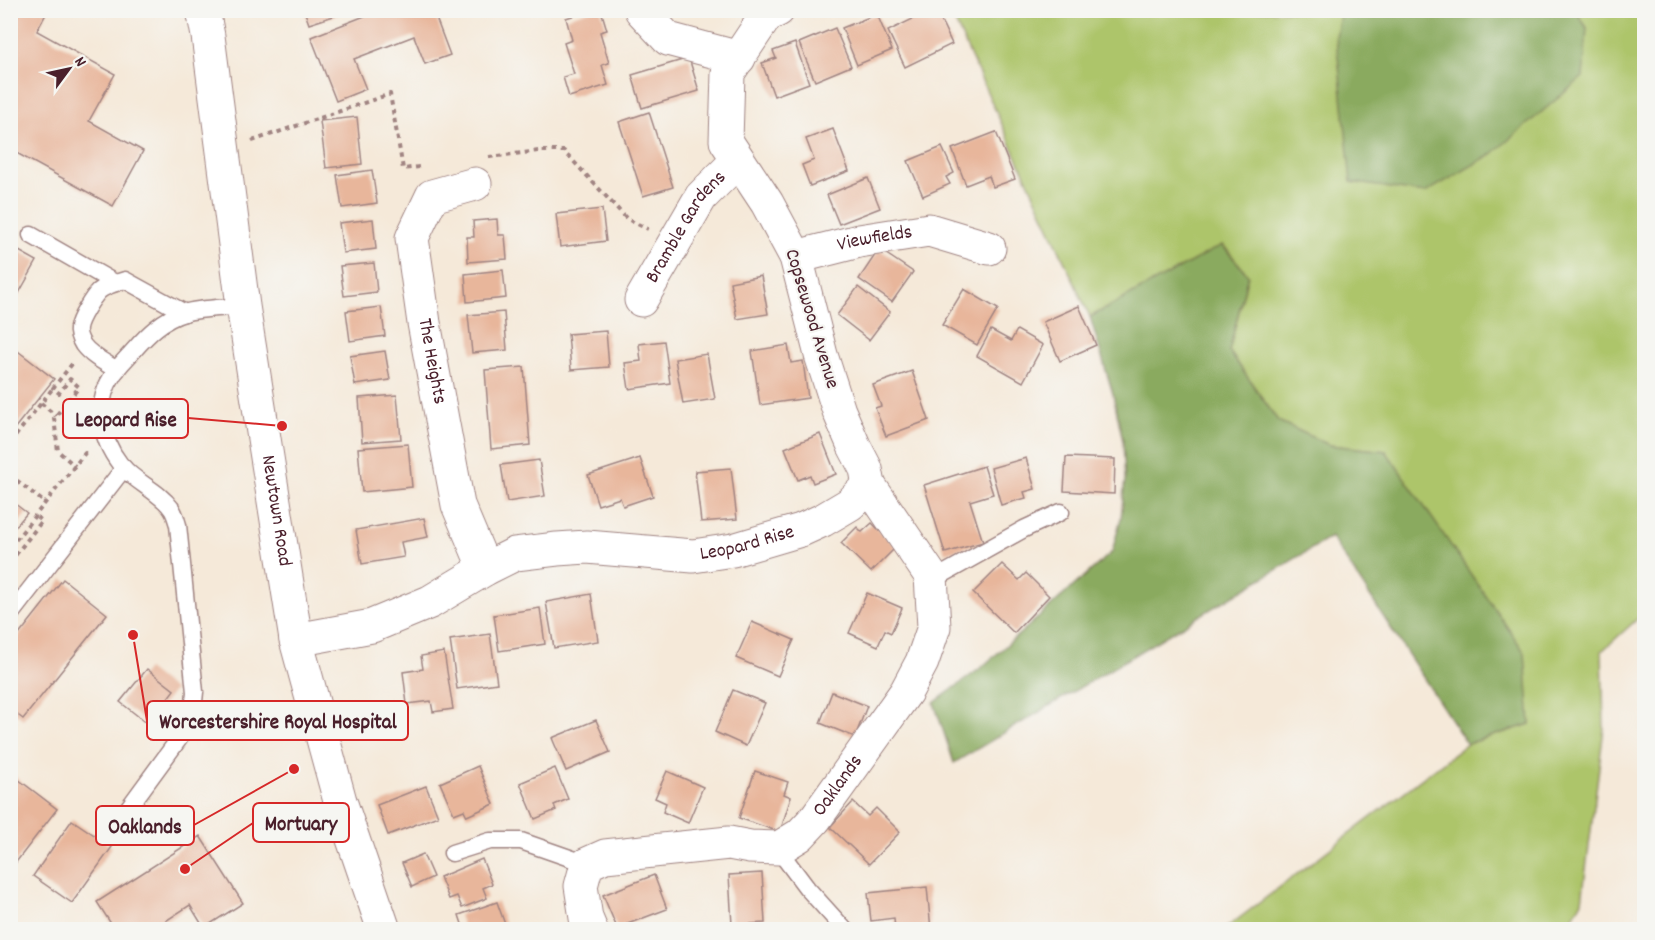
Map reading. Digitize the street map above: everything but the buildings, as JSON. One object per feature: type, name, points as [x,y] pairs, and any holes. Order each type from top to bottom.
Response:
[{"type":"street","name":"Newtown Road","points":[[203,10],[243,306],[296,640],[340,801],[384,930]]},
{"type":"street","points":[[641,10],[668,39],[739,58]]},
{"type":"street","name":"Copsewood Avenue","points":[[778,10],[766,16],[728,74],[726,141],[767,203],[796,257],[821,355],[839,411],[866,469],[860,495]]},
{"type":"street","name":"Bramble Gardens","points":[[641,300],[701,197],[738,160]]},
{"type":"street","name":"The Heights","points":[[478,171],[432,196],[412,238],[424,323],[458,505],[485,569]]},
{"type":"street","name":"Viewfields","points":[[796,257],[859,241],[929,230],[989,248]]},
{"type":"street","name":"Leopard Rise","points":[[296,640],[372,626],[430,602],[515,554],[587,547],[693,556],[733,550],[801,530],[823,520],[860,495]]},
{"type":"street","name":"Oaklands","points":[[777,848],[800,835],[815,819],[906,692],[922,662],[934,627],[930,576],[860,495]]},
{"type":"street","points":[[591,930],[586,918],[581,886],[587,864],[605,856],[729,843],[750,847],[777,848]]},
{"type":"lane","points":[[31,235],[115,283]]},
{"type":"lane","points":[[117,370],[85,347],[78,335],[78,326],[99,291],[124,280],[185,313]]},
{"type":"lane","points":[[110,833],[192,721],[195,692],[178,525],[173,510],[124,468],[107,442],[101,420],[101,404],[113,375],[148,333],[163,322],[185,313],[243,306]]},
{"type":"lane","points":[[10,615],[124,468]]},
{"type":"lane","points":[[931,581],[1024,529],[1062,512]]},
{"type":"lane","points":[[452,853],[490,841],[521,841],[587,864]]},
{"type":"lane","points":[[777,848],[807,888],[845,930]]},
{"type":"path","points":[[223,151],[390,94],[403,169],[426,166]]},
{"type":"path","points":[[478,171],[539,151],[564,152],[627,219],[675,242]]},
{"type":"path","points":[[10,443],[85,347]]},
{"type":"path","points":[[52,388],[59,393],[70,379],[79,387],[54,418],[58,451],[75,466]]},
{"type":"path","points":[[41,403],[56,416]]},
{"type":"path","points":[[10,546],[71,471]]},
{"type":"path","points":[[10,475],[45,503]]},
{"type":"path","points":[[10,562],[42,521],[35,515]]},
{"type":"green space","points":[[1341,10],[1576,11],[1587,28],[1583,77],[1492,154],[1425,193],[1351,182],[1336,37]]},
{"type":"green space","points":[[950,11],[1341,11],[1336,37],[1587,28],[1576,11],[1644,11],[1644,613],[1602,651],[1604,728],[1582,901],[1566,929],[1225,929],[1467,744],[1530,724],[1386,451],[1329,445],[1278,421],[1229,351],[1248,275],[1223,245],[1090,317]]},
{"type":"green space","points":[[1222,245],[1248,275],[1229,351],[1278,421],[1329,445],[1386,451],[1525,653],[1530,724],[1467,744],[1331,537],[954,763],[934,703],[982,667],[1112,552],[1121,518],[1125,479],[1123,441],[1113,394],[1090,317]]},
{"type":"place","name":"Leopard Rise","points":[[282,426]]},
{"type":"place","name":"Worcestershire Royal Hospital","points":[[133,635]]},
{"type":"place","name":"Oaklands","points":[[294,769]]},
{"type":"place","name":"Mortuary","points":[[185,869]]}]
